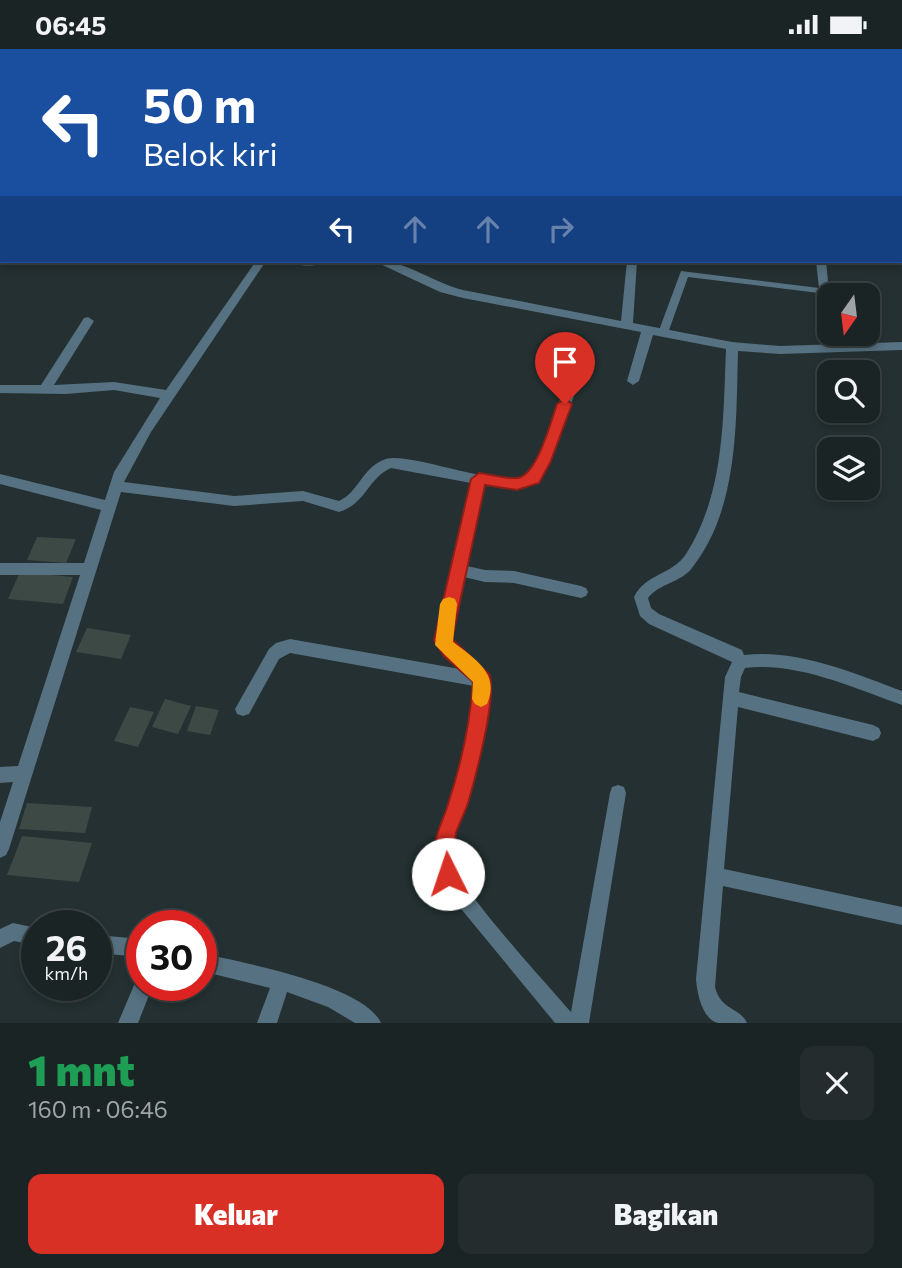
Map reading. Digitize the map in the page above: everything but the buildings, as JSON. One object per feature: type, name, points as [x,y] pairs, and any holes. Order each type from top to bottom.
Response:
[{"type":"street","points":[[0,849],[116,486],[132,452],[260,263]]},
{"type":"street","points":[[386,263],[443,289],[463,294],[627,324],[732,347],[780,350],[902,347]]},
{"type":"street","points":[[627,324],[632,263]]},
{"type":"street","points":[[45,389],[88,321]]},
{"type":"street","points":[[633,380],[648,330]]},
{"type":"street","points":[[732,347],[728,448],[715,509],[692,557],[677,575],[648,586],[641,597],[645,612],[654,619],[737,655],[740,662],[733,677],[705,979],[712,1019],[737,1023]]},
{"type":"street","points":[[116,486],[234,501],[303,496],[339,507],[354,499],[379,467],[390,463],[517,484],[533,478],[542,463],[572,384]]},
{"type":"street","points":[[0,389],[114,386],[169,395]]},
{"type":"street","points":[[0,479],[108,506]]},
{"type":"street","points":[[479,479],[449,603],[444,645],[475,670],[482,680],[481,706],[458,805],[447,833],[443,864],[463,898],[568,1023]]},
{"type":"street","points":[[0,569],[89,569]]},
{"type":"street","points":[[459,570],[485,576],[514,577],[581,592]]},
{"type":"street","points":[[243,709],[274,655],[281,648],[290,646],[319,649],[482,680]]},
{"type":"street","points":[[740,662],[765,660],[833,673],[902,698]]},
{"type":"street","points":[[733,698],[873,733]]},
{"type":"street","points":[[0,775],[24,774]]},
{"type":"street","points":[[579,1023],[618,793]]},
{"type":"street","points":[[713,875],[902,916]]},
{"type":"street","points":[[0,939],[13,932],[21,934]]},
{"type":"street","points":[[217,966],[281,982],[343,1004],[372,1023]]},
{"type":"street","points":[[267,1023],[281,982]]},
{"type":"street","points":[[128,1023],[137,1001]]},
{"type":"lane","points":[[663,333],[684,273],[824,292],[821,263]]},
{"type":"slow traffic","points":[[449,604],[444,645],[475,670],[482,680],[481,699]]},
{"type":"route","points":[[448,874],[443,864],[443,853],[466,773],[481,706],[482,680],[475,670],[444,645],[443,640],[449,603],[464,550],[479,479],[517,484],[533,478],[542,463],[565,404]]}]
